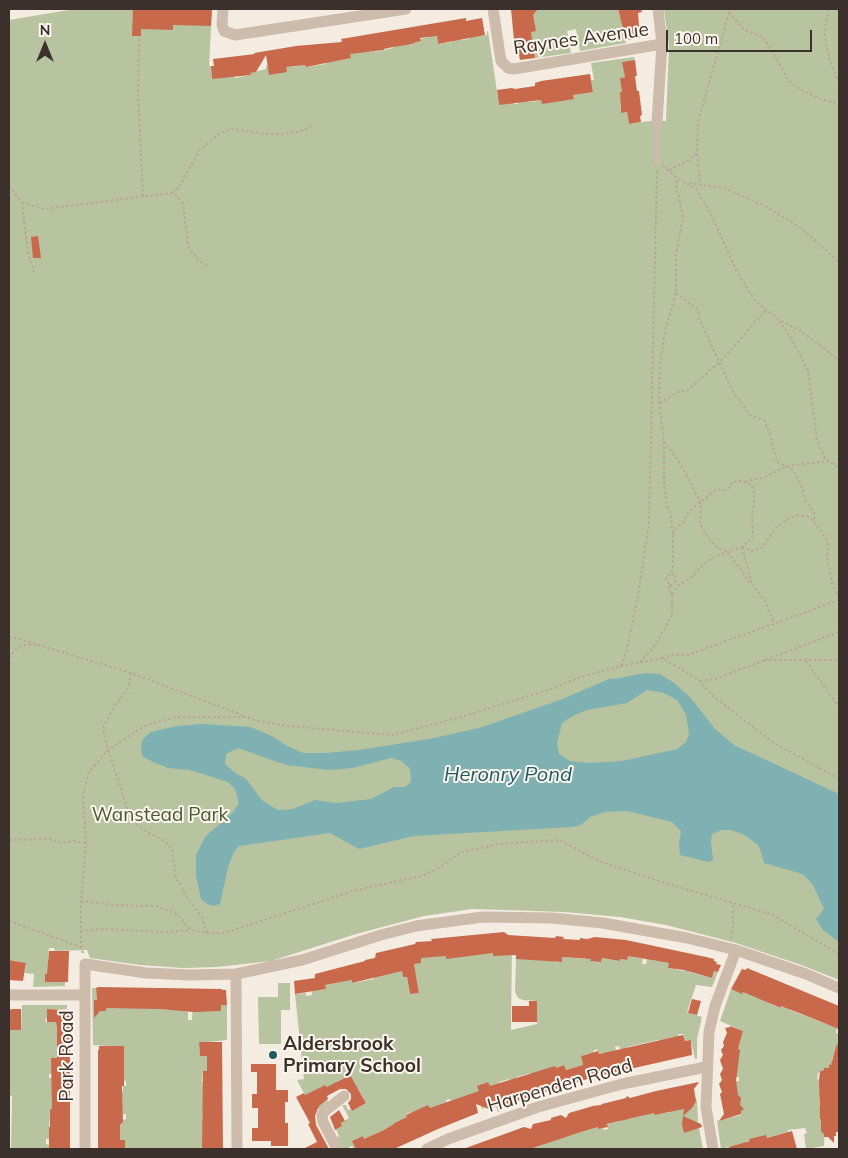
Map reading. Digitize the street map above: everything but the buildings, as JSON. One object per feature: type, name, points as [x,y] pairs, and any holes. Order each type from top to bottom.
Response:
[{"type":"street","points":[[223,9],[222,25],[224,31],[235,35],[406,9]]},
{"type":"street","name":"Raynes Avenue","points":[[493,9],[501,61],[508,68],[514,69],[662,44]]},
{"type":"street","points":[[657,122],[662,44],[658,9]]},
{"type":"street","points":[[85,964],[146,973],[190,975],[236,974],[302,960],[416,926],[482,917],[552,918],[654,931],[732,949],[806,974],[839,988]]},
{"type":"street","points":[[713,1149],[706,1107],[706,1067],[709,1032],[732,949]]},
{"type":"street","name":"Park Road","points":[[85,964],[85,1149]]},
{"type":"street","points":[[236,974],[237,1149]]},
{"type":"street","points":[[9,995],[84,995]]},
{"type":"street","name":"Harpenden Road","points":[[427,1149],[448,1139],[538,1107],[622,1084],[706,1067]]},
{"type":"street","points":[[336,1149],[323,1122],[322,1115],[325,1110],[344,1096]]},
{"type":"lane","points":[[657,122],[657,162]]},
{"type":"path","points":[[829,9],[824,33],[829,58],[839,83]]},
{"type":"path","points":[[730,10],[744,30],[762,36],[788,80],[799,89],[820,99],[839,103]]},
{"type":"path","points":[[700,184],[697,153],[698,122],[730,10]]},
{"type":"path","points":[[140,39],[138,93],[142,197]]},
{"type":"path","points":[[22,203],[44,209],[172,193],[179,187],[199,151],[220,133],[232,129],[280,134],[299,132],[311,125]]},
{"type":"path","points":[[670,172],[672,168],[688,161],[697,153]]},
{"type":"path","points":[[657,162],[677,178],[687,182],[724,188],[765,206],[801,228],[839,262]]},
{"type":"path","points":[[621,666],[627,649],[638,595],[649,523],[657,162]]},
{"type":"path","points":[[640,662],[654,647],[672,615],[672,594],[666,579],[671,574],[674,556],[673,534],[664,484],[664,441],[659,403],[661,355],[665,330],[676,293],[676,254],[683,219],[676,190],[677,178]]},
{"type":"path","points":[[687,182],[696,189],[711,214],[738,272],[756,302],[778,319],[801,331],[839,360]]},
{"type":"path","points":[[9,186],[22,203],[28,254],[35,274]]},
{"type":"path","points":[[172,193],[183,204],[188,246],[192,254],[199,261],[207,265]]},
{"type":"path","points":[[676,293],[698,310],[699,318],[732,390],[750,415],[764,420],[769,430],[777,462],[792,468],[799,480],[806,501],[814,513],[814,522]]},
{"type":"path","points":[[659,403],[678,392],[688,390],[720,362],[766,310]]},
{"type":"path","points":[[778,319],[788,333],[808,370],[817,440],[825,458],[839,468]]},
{"type":"path","points":[[664,441],[680,463],[701,503],[700,524],[707,536],[717,548],[727,551],[765,600],[774,623]]},
{"type":"path","points":[[673,534],[689,511],[716,490],[725,490],[730,487],[732,482],[763,478],[787,466],[829,460]]},
{"type":"path","points":[[672,594],[680,584],[691,578],[705,562],[727,551],[742,547],[750,541],[753,535],[752,513],[754,509],[752,485],[740,481]]},
{"type":"path","points":[[9,636],[131,673],[258,721],[288,726],[317,727],[392,735],[461,717],[551,689],[581,677],[621,666],[672,655],[688,655],[752,633],[839,599],[832,583],[827,557],[828,542],[809,517],[797,515],[786,520],[776,528],[762,548],[751,551],[742,547]]},
{"type":"path","points":[[742,547],[752,584]]},
{"type":"path","points":[[670,586],[675,582],[676,576],[671,574]]},
{"type":"path","points":[[700,681],[715,679],[839,632]]},
{"type":"path","points":[[9,658],[11,654],[23,646],[40,645]]},
{"type":"path","points":[[662,658],[700,681],[713,696],[774,743],[839,779]]},
{"type":"path","points":[[763,660],[839,660]]},
{"type":"path","points":[[806,661],[839,707]]},
{"type":"path","points":[[131,673],[128,688],[114,707],[103,728],[108,750],[131,819],[142,829],[163,840],[172,849],[176,879],[185,895],[202,917],[207,933]]},
{"type":"path","points":[[85,964],[81,947],[81,901],[86,844],[83,795],[89,772],[108,750],[146,725],[160,720],[184,717],[246,717]]},
{"type":"path","points":[[9,840],[50,839],[62,843],[74,841],[86,844]]},
{"type":"path","points":[[81,931],[103,928],[165,932],[191,930],[207,933],[224,933],[300,906],[356,890],[422,876],[441,867],[461,852],[501,844],[559,840],[601,862],[774,916],[839,954]]},
{"type":"path","points":[[81,901],[114,905],[156,906],[177,914],[191,930]]},
{"type":"path","points":[[732,949],[733,903]]},
{"type":"path","points":[[9,921],[81,947]]},
{"type":"green space","name":"Wanstead Park","points":[[75,9],[212,9],[209,66],[211,66],[212,79],[234,73],[235,78],[250,75],[249,64],[254,72],[266,69],[266,66],[285,61],[290,62],[290,67],[303,65],[304,58],[306,67],[326,64],[325,55],[327,62],[350,58],[349,45],[367,52],[373,52],[373,41],[375,52],[393,48],[392,38],[412,45],[412,36],[415,42],[429,37],[429,34],[436,32],[438,44],[452,42],[450,31],[461,40],[469,39],[468,32],[479,36],[487,35],[488,31],[499,105],[512,100],[514,104],[518,104],[518,101],[538,101],[537,93],[574,98],[573,95],[593,91],[591,80],[594,80],[591,63],[634,57],[635,60],[623,62],[625,77],[620,78],[624,91],[620,92],[621,100],[625,102],[620,103],[621,113],[627,112],[629,124],[666,121],[669,46],[664,9],[839,9],[839,980],[736,943],[666,925],[620,917],[564,912],[472,909],[424,916],[356,934],[271,961],[217,967],[183,968],[140,965],[90,958],[87,950],[55,951],[54,948],[49,948],[48,960],[54,961],[55,974],[45,974],[45,982],[65,982],[65,986],[33,987],[34,974],[25,973],[26,963],[9,960],[9,20]]},
{"type":"green space","points":[[536,9],[618,9],[626,43],[580,51],[576,29],[567,31],[571,53],[535,58],[534,54],[538,53],[538,47],[533,47],[530,32],[530,14],[535,13]]},
{"type":"green space","points":[[512,943],[511,1030],[537,1024],[537,1001],[518,998],[515,992],[516,959],[554,955],[554,962],[562,962],[562,957],[586,959],[587,947],[592,947],[591,961],[601,962],[602,958],[620,961],[620,959],[627,960],[629,943],[633,957],[643,959],[642,964],[646,964],[647,959],[669,963],[669,968],[684,971],[687,961],[689,972],[712,978],[714,971],[718,972],[712,987],[696,985],[687,1012],[702,1017],[697,1039],[697,1059],[695,1059],[691,1040],[685,1041],[683,1034],[678,1034],[679,1037],[670,1038],[671,1044],[658,1040],[627,1047],[631,1066],[622,1055],[619,1046],[615,1047],[616,1050],[604,1060],[602,1053],[599,1054],[597,1049],[593,1051],[596,1061],[589,1053],[581,1056],[583,1065],[566,1070],[564,1065],[532,1080],[530,1073],[516,1077],[519,1087],[513,1089],[509,1079],[499,1082],[502,1092],[501,1104],[503,1110],[498,1112],[488,1082],[478,1086],[484,1109],[482,1109],[478,1098],[446,1100],[447,1103],[417,1124],[412,1112],[406,1114],[408,1118],[404,1130],[399,1120],[394,1123],[398,1133],[391,1126],[382,1131],[385,1139],[369,1148],[363,1136],[353,1141],[356,1149],[352,1146],[340,1149],[335,1138],[339,1136],[336,1129],[342,1126],[341,1123],[349,1118],[342,1105],[346,1105],[348,1110],[351,1109],[352,1111],[366,1103],[359,1090],[354,1093],[357,1088],[349,1075],[336,1082],[338,1086],[329,1091],[325,1085],[312,1092],[319,1105],[328,1100],[328,1103],[320,1112],[317,1105],[312,1108],[297,1080],[304,1079],[295,994],[306,993],[306,996],[312,995],[310,980],[318,990],[325,989],[325,985],[352,980],[353,983],[374,979],[371,962],[402,968],[403,977],[407,977],[410,994],[419,993],[411,961],[421,963],[421,955],[432,948],[433,957],[436,957],[441,952],[442,956],[446,956],[492,944],[493,955]]},
{"type":"green space","points":[[278,983],[290,983],[290,1010],[281,1010],[281,1044],[259,1044],[258,997],[278,997]]},
{"type":"green space","points":[[745,987],[772,1002],[771,1004],[781,1008],[784,1000],[790,1010],[826,1024],[828,1018],[837,1028],[836,1033],[839,1034],[839,1058],[833,1057],[832,1064],[839,1066],[839,1068],[829,1064],[829,1068],[824,1068],[823,1071],[818,1073],[817,1079],[820,1080],[819,1106],[825,1106],[820,1112],[820,1119],[825,1119],[824,1146],[806,1149],[804,1134],[807,1133],[805,1128],[788,1130],[788,1132],[767,1138],[759,1144],[757,1137],[750,1139],[750,1141],[745,1142],[747,1149],[739,1149],[738,1145],[721,1149],[717,1121],[741,1115],[739,1101],[741,1098],[738,1097],[733,1081],[739,1081],[739,1077],[735,1077],[738,1049],[743,1031],[720,1021],[731,989],[742,993]]},
{"type":"green space","points":[[92,988],[96,988],[97,1000],[94,1000],[94,1011],[96,1013],[100,1011],[105,996],[112,1008],[159,1003],[159,1009],[169,1010],[183,1003],[183,1011],[188,1012],[188,1020],[192,1020],[193,1004],[221,1011],[221,1005],[227,1005],[227,1040],[199,1043],[200,1056],[220,1056],[220,1059],[207,1059],[208,1071],[203,1071],[202,1082],[208,1083],[205,1112],[202,1113],[202,1118],[208,1118],[207,1130],[202,1130],[203,1149],[112,1149],[120,1140],[120,1135],[112,1135],[112,1125],[121,1125],[123,1120],[126,1119],[126,1114],[112,1115],[119,1091],[123,1091],[126,1081],[112,1080],[119,1069],[124,1069],[124,1059],[112,1059],[112,1051],[124,1051],[124,1047],[93,1045]]},
{"type":"green space","points":[[22,1005],[67,1005],[67,1009],[47,1009],[47,1018],[45,1019],[46,1022],[56,1022],[57,1028],[57,1058],[51,1059],[51,1062],[56,1062],[57,1074],[49,1074],[49,1078],[52,1078],[56,1109],[50,1109],[49,1133],[55,1134],[55,1139],[46,1139],[49,1149],[11,1149],[12,1096],[9,1095],[10,1011],[16,1030],[21,1030]]},
{"type":"green space","points":[[697,1100],[698,1122],[689,1120],[699,1128],[703,1149],[530,1149],[545,1144],[539,1124],[559,1139],[578,1133],[595,1118],[598,1129],[608,1129],[607,1125],[611,1123],[607,1104],[613,1123],[621,1121],[620,1118],[628,1116],[629,1119],[653,1111],[654,1115],[664,1110],[665,1113],[670,1112],[669,1104],[692,1108]]},
{"type":"water","name":"Heronry Pond","points":[[645,673],[660,674],[690,697],[715,729],[734,745],[839,794],[839,942],[823,930],[816,919],[824,909],[813,885],[804,875],[764,863],[758,845],[743,834],[730,830],[721,830],[712,834],[713,860],[709,862],[680,855],[681,831],[672,822],[627,811],[605,812],[590,817],[581,825],[572,827],[414,836],[359,849],[330,833],[239,846],[234,852],[228,867],[220,904],[213,906],[201,899],[196,876],[196,855],[205,837],[233,812],[239,803],[235,789],[228,782],[190,770],[168,768],[142,756],[141,746],[143,739],[151,732],[177,726],[202,724],[250,727],[272,736],[287,746],[303,753],[358,750],[429,739],[479,728],[560,700],[609,679]],"holes":[[[647,690],[664,693],[677,700],[686,715],[689,734],[686,742],[677,749],[622,761],[589,763],[570,761],[559,754],[557,743],[562,723],[587,710],[627,703]],[[238,748],[286,765],[329,770],[353,768],[391,758],[402,761],[410,769],[411,782],[405,787],[394,787],[371,799],[336,803],[315,800],[293,809],[278,810],[262,800],[246,779],[235,773],[225,764],[226,754]]]},
{"type":"place","name":"Aldersbrook Primary School","points":[[273,1055]]}]
